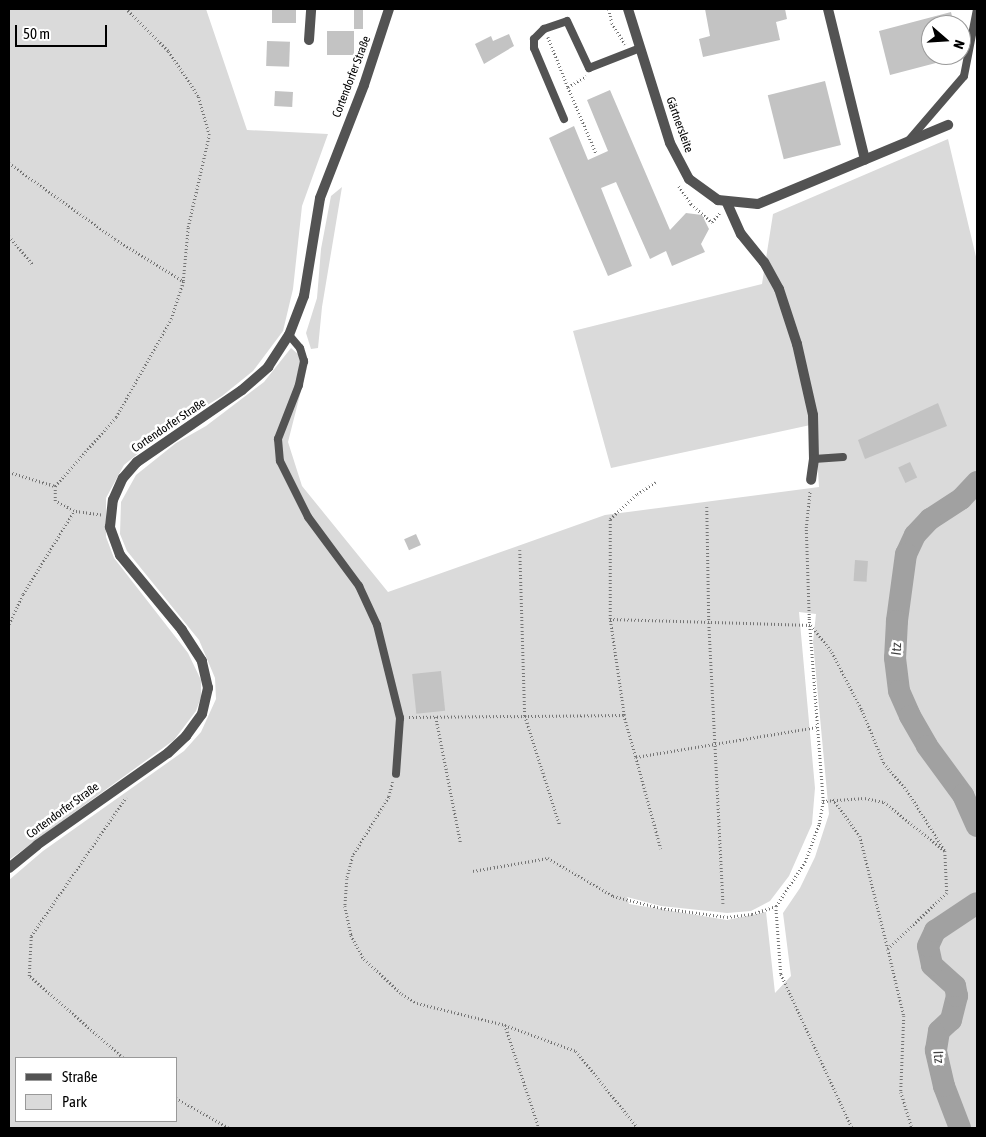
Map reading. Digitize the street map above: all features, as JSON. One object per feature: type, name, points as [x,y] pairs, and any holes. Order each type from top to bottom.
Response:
[{"type":"street","points":[[309,40],[311,9]]},
{"type":"street","name":"Cortendorfer Straße","points":[[9,868],[173,749],[195,727],[206,707],[208,688],[197,652],[120,555],[112,536],[110,516],[118,487],[137,462],[242,390],[268,366],[289,335],[304,296],[320,198],[364,85],[389,9]]},
{"type":"street","name":"Gärtnersleite","points":[[628,9],[670,143],[682,168],[698,187],[727,203],[758,204],[948,125]]},
{"type":"street","points":[[828,9],[865,160]]},
{"type":"street","points":[[727,203],[740,234],[764,262],[782,298],[805,373],[813,415],[814,459],[811,480]]},
{"type":"lane","points":[[908,142],[964,76],[977,9]]},
{"type":"lane","points":[[564,120],[534,48],[534,38],[544,29],[567,21],[589,68],[640,48]]},
{"type":"lane","points":[[289,335],[300,348],[304,361],[299,385],[278,439],[280,461],[308,517],[366,597],[383,644],[400,718],[396,774]]},
{"type":"lane","points":[[814,459],[844,457]]},
{"type":"path","points":[[110,516],[74,511],[55,501],[55,486],[116,417],[171,319],[183,281],[188,227],[209,135],[198,96],[173,58],[126,9]]},
{"type":"path","points":[[544,29],[596,153]]},
{"type":"path","points":[[568,86],[584,79],[589,68]]},
{"type":"path","points":[[9,163],[115,239],[183,281]]},
{"type":"path","points":[[9,236],[33,265]]},
{"type":"path","points":[[9,472],[55,486]]},
{"type":"path","points":[[811,480],[806,528],[823,801],[820,824],[805,862],[776,906],[781,974],[852,1128]]},
{"type":"path","points":[[656,482],[637,494],[610,519],[610,619],[624,715],[661,849]]},
{"type":"path","points":[[707,507],[709,623],[723,904]]},
{"type":"path","points":[[9,624],[23,594],[74,511]]},
{"type":"path","points":[[520,550],[525,716],[560,826]]},
{"type":"path","points":[[610,619],[812,625]]},
{"type":"path","points":[[812,625],[832,652],[862,710],[884,763],[907,790],[945,851],[947,893],[888,949]]},
{"type":"path","points":[[400,718],[624,715]]},
{"type":"path","points":[[436,717],[461,844]]},
{"type":"path","points":[[636,757],[716,742],[817,727]]},
{"type":"path","points":[[396,774],[389,797],[353,856],[347,879],[345,906],[351,935],[364,959],[402,994],[418,1003],[505,1025],[576,1051],[638,1128]]},
{"type":"path","points":[[122,1057],[29,976],[31,936],[124,802],[133,777]]},
{"type":"path","points":[[823,801],[865,798],[884,802],[945,851]]},
{"type":"path","points":[[833,799],[860,836],[888,949],[904,1016],[901,1092],[912,1128]]},
{"type":"path","points":[[473,871],[548,858],[613,896],[661,908],[727,917],[752,914],[776,906]]},
{"type":"path","points":[[505,1025],[539,1128]]},
{"type":"path","points":[[178,1099],[229,1128]]},
{"type":"green space","points":[[9,9],[206,9],[247,130],[328,134],[302,206],[293,289],[283,331],[253,371],[222,396],[167,430],[124,465],[106,498],[106,537],[114,558],[188,653],[201,680],[201,697],[196,711],[174,740],[9,860]]},
{"type":"green space","points":[[948,139],[977,261],[977,1128],[9,1128],[9,880],[43,851],[184,751],[201,732],[216,699],[215,678],[199,640],[127,551],[120,534],[121,502],[136,475],[176,443],[206,426],[264,382],[291,348],[308,363],[288,442],[302,486],[388,592],[605,515],[819,487],[815,424],[611,468],[573,331],[762,284],[773,214]],"holes":[[[799,612],[816,614],[813,642],[829,814],[815,857],[800,888],[783,913],[791,976],[775,993],[766,912],[727,920],[629,904],[627,897],[661,906],[727,913],[751,911],[770,901],[789,876],[812,824],[815,788]]]},
{"type":"green space","points":[[342,187],[322,307],[318,348],[311,349],[306,333],[317,298],[321,249],[331,196]]},
{"type":"building","points":[[272,9],[296,9],[296,23],[272,23]]},
{"type":"building","points":[[354,9],[363,9],[363,29],[354,29]]},
{"type":"building","points":[[705,9],[785,9],[787,19],[776,22],[780,40],[703,57],[699,39],[710,36]]},
{"type":"building","points":[[951,12],[952,15],[940,15]]},
{"type":"building","points":[[921,20],[921,65],[928,65],[890,75],[879,31]]},
{"type":"building","points":[[327,31],[354,31],[354,55],[327,55]]},
{"type":"building","points":[[509,34],[514,46],[484,64],[475,44],[491,36],[493,41]]},
{"type":"building","points":[[267,41],[290,42],[289,67],[266,66]]},
{"type":"building","points":[[825,81],[841,145],[784,159],[768,95]]},
{"type":"building","points":[[610,90],[670,230],[686,213],[702,215],[709,229],[701,244],[705,252],[672,266],[666,251],[650,259],[616,182],[601,188],[632,266],[608,276],[549,138],[574,126],[588,160],[608,151],[587,100]]},
{"type":"building","points":[[275,91],[293,92],[292,107],[274,106]]},
{"type":"building","points":[[938,403],[947,426],[865,459],[858,440]]},
{"type":"building","points":[[910,462],[917,477],[905,483],[898,467]]},
{"type":"building","points":[[416,534],[421,545],[409,550],[404,539]]},
{"type":"building","points":[[855,560],[868,561],[867,582],[854,581]]},
{"type":"building","points":[[441,671],[445,711],[416,714],[412,674]]},
{"type":"waterway","name":"Itz","points":[[977,482],[961,499],[930,519],[915,535],[906,554],[897,621],[895,658],[899,691],[910,716],[927,746],[963,795],[977,826]]},
{"type":"waterway","name":"Itz","points":[[960,1128],[944,1086],[936,1050],[939,1031],[951,1020],[957,996],[955,986],[932,965],[928,946],[935,931],[977,903]]}]
